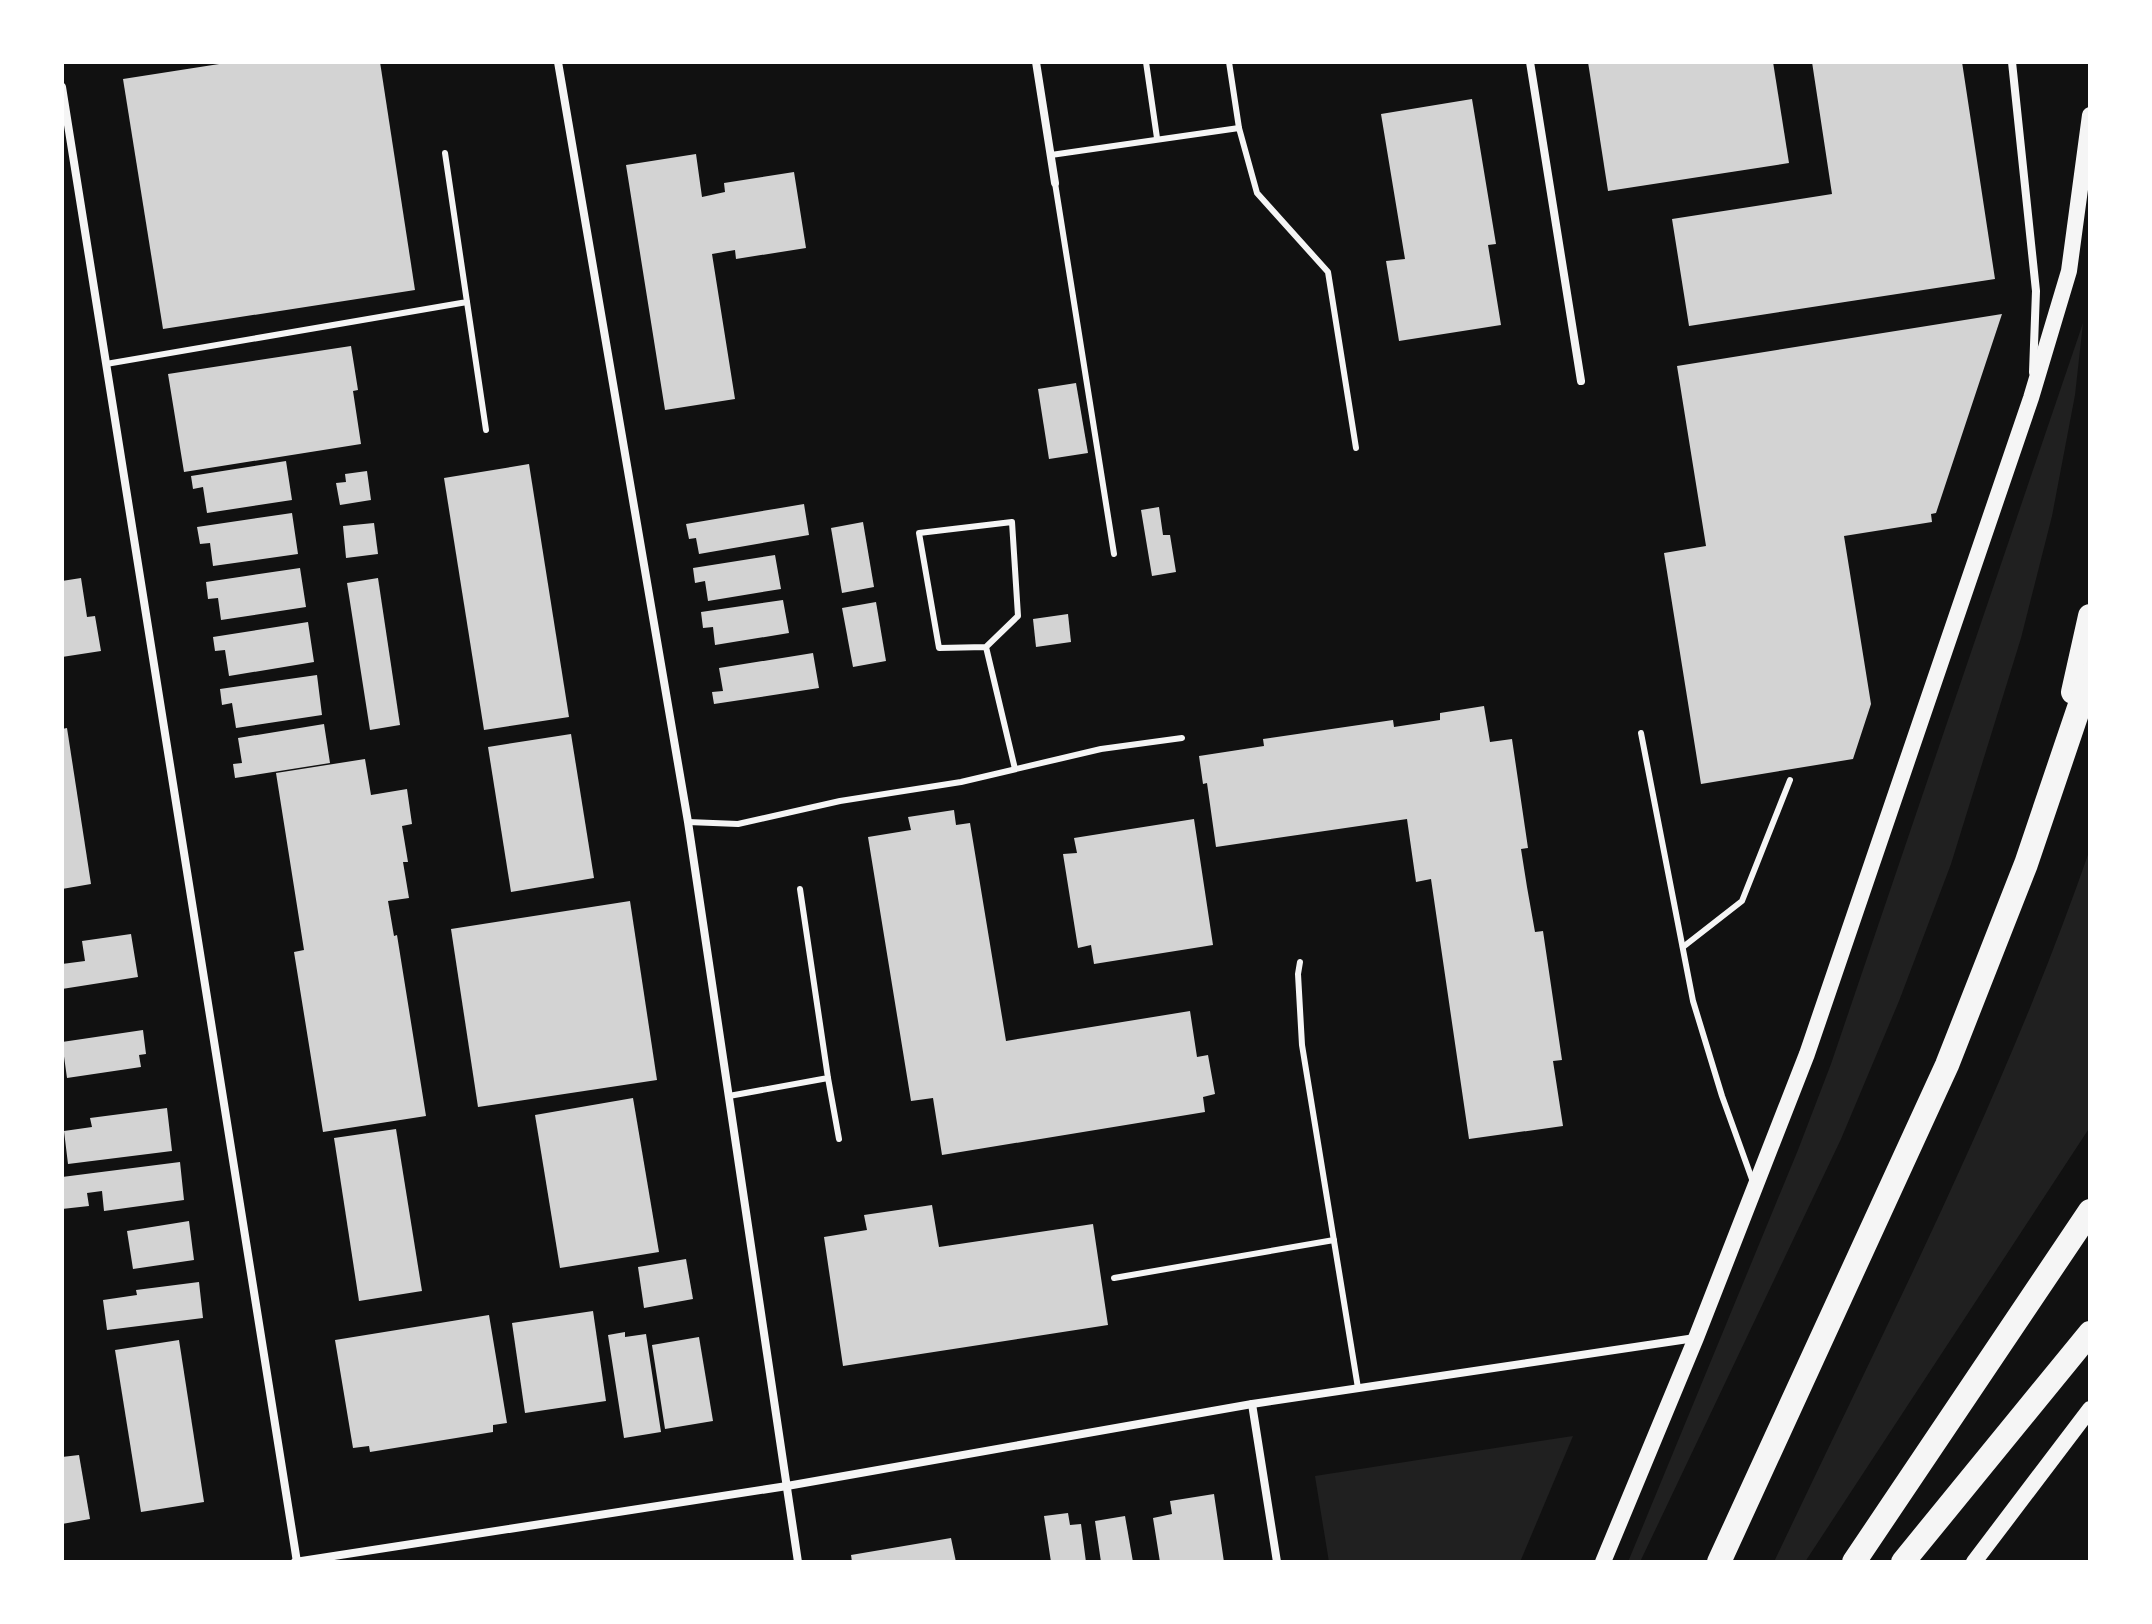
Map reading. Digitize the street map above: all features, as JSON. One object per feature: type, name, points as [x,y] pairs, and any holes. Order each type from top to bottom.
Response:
[{"type":"highway","points":[[2026,864],[2064,727],[2090,616]]},
{"type":"highway","points":[[1719,1562],[1918,1131],[1975,999],[2026,864],[2090,675]]},
{"type":"highway","points":[[1854,1562],[2090,1211]]},
{"type":"highway","points":[[1903,1562],[2090,1333]]},
{"type":"main road","points":[[1603,1562],[1756,1189],[1848,938],[2031,398],[2069,271],[2090,115]]},
{"type":"main road","points":[[1974,1562],[2090,1409]]},
{"type":"street","points":[[558,62],[688,822],[798,1562]]},
{"type":"street","points":[[1036,62],[1055,183]]},
{"type":"street","points":[[1530,62],[1581,381]]},
{"type":"street","points":[[2012,62],[2036,291],[2031,398]]},
{"type":"street","points":[[62,87],[296,1562],[787,1486],[1252,1404],[1696,1338]]},
{"type":"street","points":[[1252,1404],[1277,1562]]},
{"type":"lane","points":[[1146,62],[1157,138]]},
{"type":"lane","points":[[1229,62],[1239,128],[1257,193],[1328,272],[1356,448]]},
{"type":"lane","points":[[1051,155],[1239,128]]},
{"type":"lane","points":[[445,153],[486,430]]},
{"type":"lane","points":[[1055,183],[1114,554]]},
{"type":"lane","points":[[106,364],[467,302]]},
{"type":"lane","points":[[1012,522],[1018,616],[986,647],[939,648],[919,533],[1012,522]]},
{"type":"lane","points":[[986,647],[1015,769]]},
{"type":"lane","points":[[1641,733],[1693,1001],[1722,1096],[1756,1189]]},
{"type":"lane","points":[[688,822],[738,824],[840,801],[961,782],[1101,749],[1182,738]]},
{"type":"lane","points":[[1683,947],[1742,901],[1790,780]]},
{"type":"lane","points":[[800,889],[839,1139]]},
{"type":"lane","points":[[1300,962],[1302,1045],[1358,1388]]},
{"type":"lane","points":[[729,1096],[828,1078]]},
{"type":"lane","points":[[1114,1278],[1334,1240]]},
{"type":"shaded area","points":[[2083,323],[2075,395],[2052,516],[2021,638],[1951,864],[1899,1001],[1841,1139],[1640,1562],[1628,1562],[1831,1064]]},
{"type":"shaded area","points":[[2090,849],[2090,1127],[1805,1562],[1774,1562],[1982,1121],[2057,941]]},
{"type":"shaded area","points":[[1573,1436],[1520,1562],[1329,1562],[1315,1476]]},
{"type":"building","points":[[232,62],[380,62],[415,290],[163,329],[123,79]]},
{"type":"building","points":[[1588,62],[1773,62],[1789,163],[1608,191]]},
{"type":"building","points":[[1812,62],[1962,62],[1995,279],[1689,326],[1672,219],[1832,194]]},
{"type":"building","points":[[1472,99],[1496,244],[1488,245],[1501,325],[1399,341],[1386,261],[1405,259],[1381,114]]},
{"type":"building","points":[[696,154],[702,197],[725,192],[724,183],[794,172],[806,248],[736,259],[735,250],[712,254],[735,399],[665,410],[626,165]]},
{"type":"building","points":[[2002,314],[1936,513],[1931,514],[1932,522],[1844,536],[1871,704],[1853,759],[1701,784],[1664,553],[1706,546],[1677,366]]},
{"type":"building","points":[[351,346],[358,390],[353,391],[361,444],[184,472],[168,374]]},
{"type":"building","points":[[1076,383],[1088,453],[1049,459],[1038,389]]},
{"type":"building","points":[[286,461],[292,500],[207,513],[203,487],[193,489],[191,476]]},
{"type":"building","points":[[529,464],[569,717],[484,730],[444,478]]},
{"type":"building","points":[[367,471],[371,500],[340,505],[336,483],[346,482],[345,474]]},
{"type":"building","points":[[804,504],[809,535],[699,554],[696,538],[689,539],[686,524]]},
{"type":"building","points":[[1159,507],[1163,535],[1170,535],[1176,572],[1152,576],[1141,510]]},
{"type":"building","points":[[292,513],[298,554],[213,566],[210,543],[200,544],[197,527]]},
{"type":"building","points":[[863,522],[874,587],[842,593],[831,528]]},
{"type":"building","points":[[374,523],[378,554],[346,558],[343,526]]},
{"type":"building","points":[[775,555],[781,589],[708,601],[705,581],[695,583],[693,568]]},
{"type":"building","points":[[300,568],[306,607],[221,620],[218,598],[208,599],[206,582]]},
{"type":"building","points":[[81,578],[87,617],[95,616],[101,651],[62,657],[62,581]]},
{"type":"building","points":[[378,578],[400,725],[370,730],[347,583]]},
{"type":"building","points":[[783,600],[789,633],[715,645],[713,627],[703,628],[701,612]]},
{"type":"building","points":[[876,602],[886,661],[853,667],[842,608]]},
{"type":"building","points":[[1068,614],[1071,642],[1036,647],[1033,619]]},
{"type":"building","points":[[308,622],[314,662],[229,676],[225,650],[215,651],[213,637]]},
{"type":"building","points":[[813,653],[819,688],[714,704],[712,692],[723,691],[719,668]]},
{"type":"building","points":[[317,675],[322,715],[236,728],[232,703],[222,705],[220,689]]},
{"type":"building","points":[[1484,706],[1490,742],[1512,739],[1528,848],[1521,849],[1535,932],[1543,931],[1562,1060],[1553,1061],[1563,1126],[1469,1139],[1431,879],[1416,882],[1407,819],[1216,847],[1207,783],[1203,784],[1199,756],[1264,746],[1263,739],[1393,720],[1394,727],[1440,720],[1440,713]]},
{"type":"building","points":[[324,724],[330,763],[235,778],[233,764],[242,763],[238,738]]},
{"type":"building","points":[[67,728],[91,884],[62,889],[62,729]]},
{"type":"building","points":[[571,734],[594,878],[511,892],[488,747]]},
{"type":"building","points":[[365,759],[371,795],[407,789],[412,824],[402,826],[408,862],[403,862],[409,898],[388,901],[394,936],[397,935],[426,1116],[323,1132],[294,952],[304,950],[276,773]]},
{"type":"building","points":[[954,810],[956,825],[970,823],[1006,1041],[1190,1011],[1197,1057],[1208,1055],[1215,1094],[1203,1097],[1205,1112],[942,1155],[933,1098],[911,1101],[868,837],[911,830],[908,817]]},
{"type":"building","points":[[1194,819],[1213,945],[1094,964],[1091,945],[1078,948],[1063,854],[1077,853],[1074,838]]},
{"type":"building","points":[[630,901],[657,1080],[478,1107],[451,929]]},
{"type":"building","points":[[131,934],[138,977],[62,989],[62,964],[85,961],[82,941]]},
{"type":"building","points":[[143,1030],[146,1054],[139,1055],[141,1067],[67,1078],[62,1042]]},
{"type":"building","points":[[633,1098],[659,1252],[560,1268],[535,1115]]},
{"type":"building","points":[[167,1108],[172,1151],[68,1164],[64,1131],[92,1127],[90,1118]]},
{"type":"building","points":[[396,1129],[422,1291],[359,1301],[334,1138]]},
{"type":"building","points":[[180,1162],[184,1200],[104,1211],[102,1191],[87,1193],[89,1206],[62,1209],[62,1177]]},
{"type":"building","points":[[932,1205],[939,1247],[1093,1224],[1108,1325],[843,1366],[824,1237],[867,1230],[864,1215]]},
{"type":"building","points":[[189,1221],[194,1260],[133,1269],[127,1231]]},
{"type":"building","points":[[686,1259],[693,1299],[644,1308],[638,1267]]},
{"type":"building","points":[[199,1282],[203,1318],[107,1330],[103,1300],[137,1295],[136,1290]]},
{"type":"building","points":[[593,1311],[606,1401],[525,1413],[512,1323]]},
{"type":"building","points":[[489,1315],[507,1423],[493,1425],[493,1432],[370,1452],[369,1446],[353,1448],[335,1340]]},
{"type":"building","points":[[625,1332],[625,1337],[646,1334],[661,1432],[624,1438],[608,1335]]},
{"type":"building","points":[[699,1337],[713,1421],[665,1429],[652,1345]]},
{"type":"building","points":[[179,1340],[204,1502],[141,1512],[115,1350]]},
{"type":"building","points":[[79,1455],[90,1519],[62,1524],[62,1457]]},
{"type":"building","points":[[1214,1494],[1224,1562],[1160,1562],[1153,1518],[1172,1514],[1170,1501]]},
{"type":"building","points":[[1068,1513],[1070,1525],[1081,1524],[1086,1562],[1051,1562],[1044,1516]]},
{"type":"building","points":[[1125,1516],[1133,1562],[1101,1562],[1095,1521]]},
{"type":"building","points":[[951,1538],[956,1562],[852,1562],[851,1555]]}]
